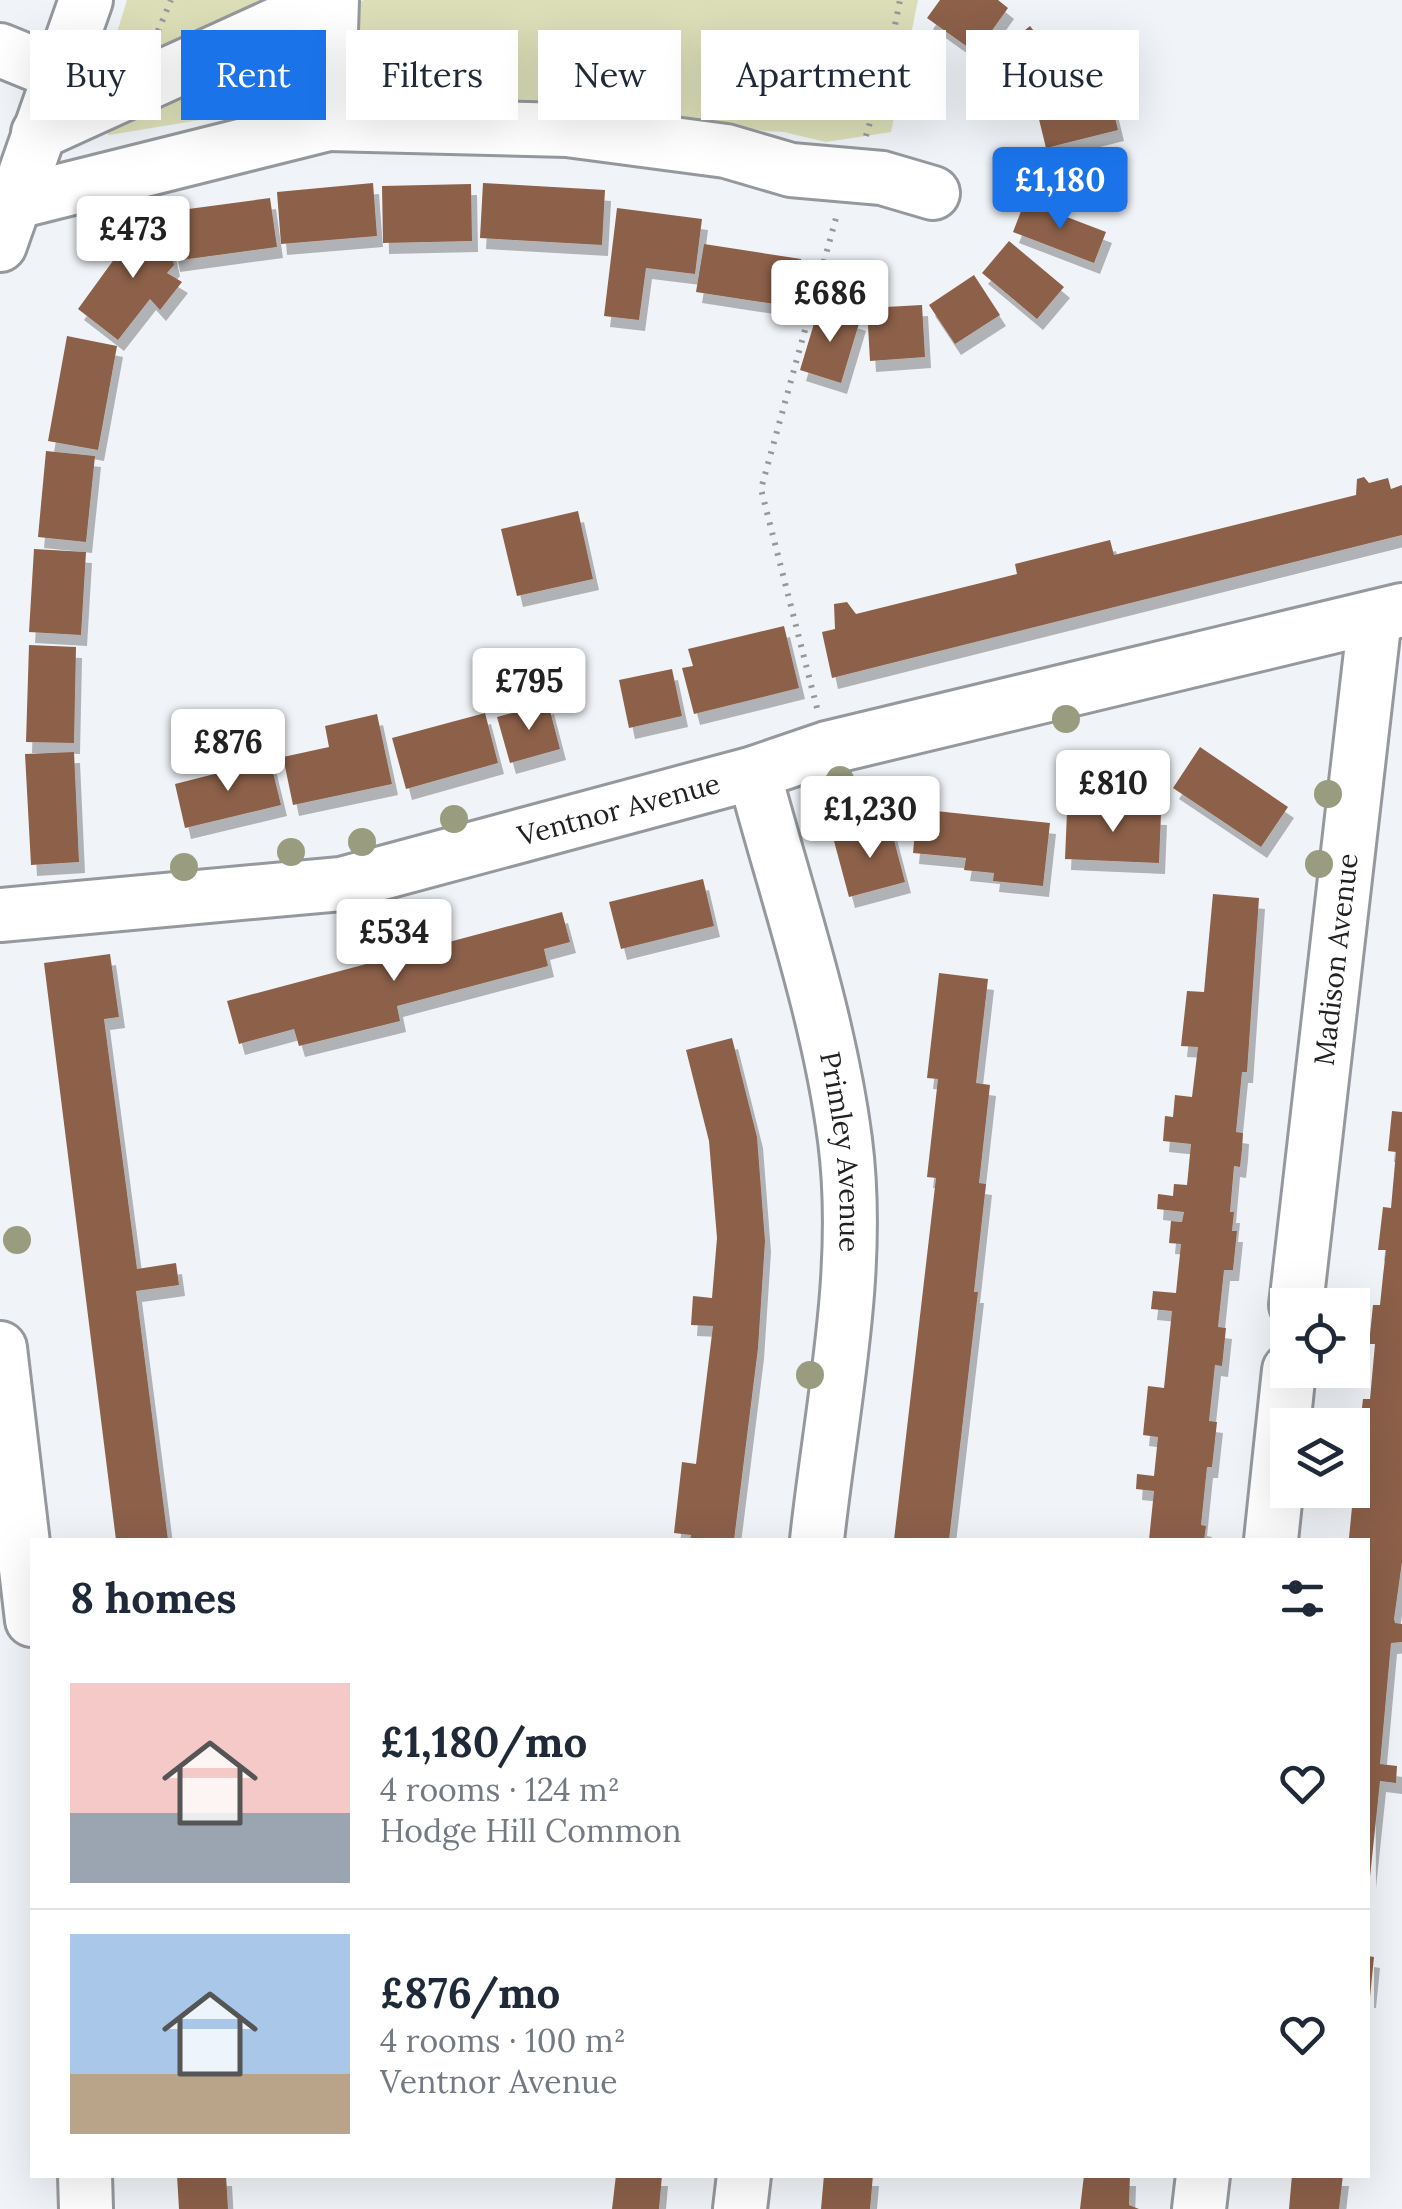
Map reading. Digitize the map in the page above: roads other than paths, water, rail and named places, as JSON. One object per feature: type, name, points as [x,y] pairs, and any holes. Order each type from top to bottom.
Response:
[{"type":"street","points":[[75,30],[86,0]]},
{"type":"street","points":[[38,134],[331,0],[328,124]]},
{"type":"street","points":[[0,50],[30,62]]},
{"type":"street","points":[[6,224],[43,120]]},
{"type":"street","points":[[6,224],[328,124],[567,130],[726,151],[791,170],[852,174],[933,194]]},
{"type":"street","name":"Ventnor Avenue","points":[[0,916],[341,884],[754,772],[827,748],[1388,613]]},
{"type":"street","name":"Madison Avenue","points":[[1298,1288],[1388,613]]},
{"type":"street","name":"Primley Avenue","points":[[754,772],[831,1064],[845,1141],[848,1261],[816,1538]]},
{"type":"street","points":[[0,1348],[30,1603]]},
{"type":"street","points":[[1271,1538],[1287,1388]]},
{"type":"street","points":[[85,2178],[86,2209]]},
{"type":"street","points":[[740,2209],[744,2178]]},
{"type":"street","points":[[1199,2209],[1203,2178]]}]
